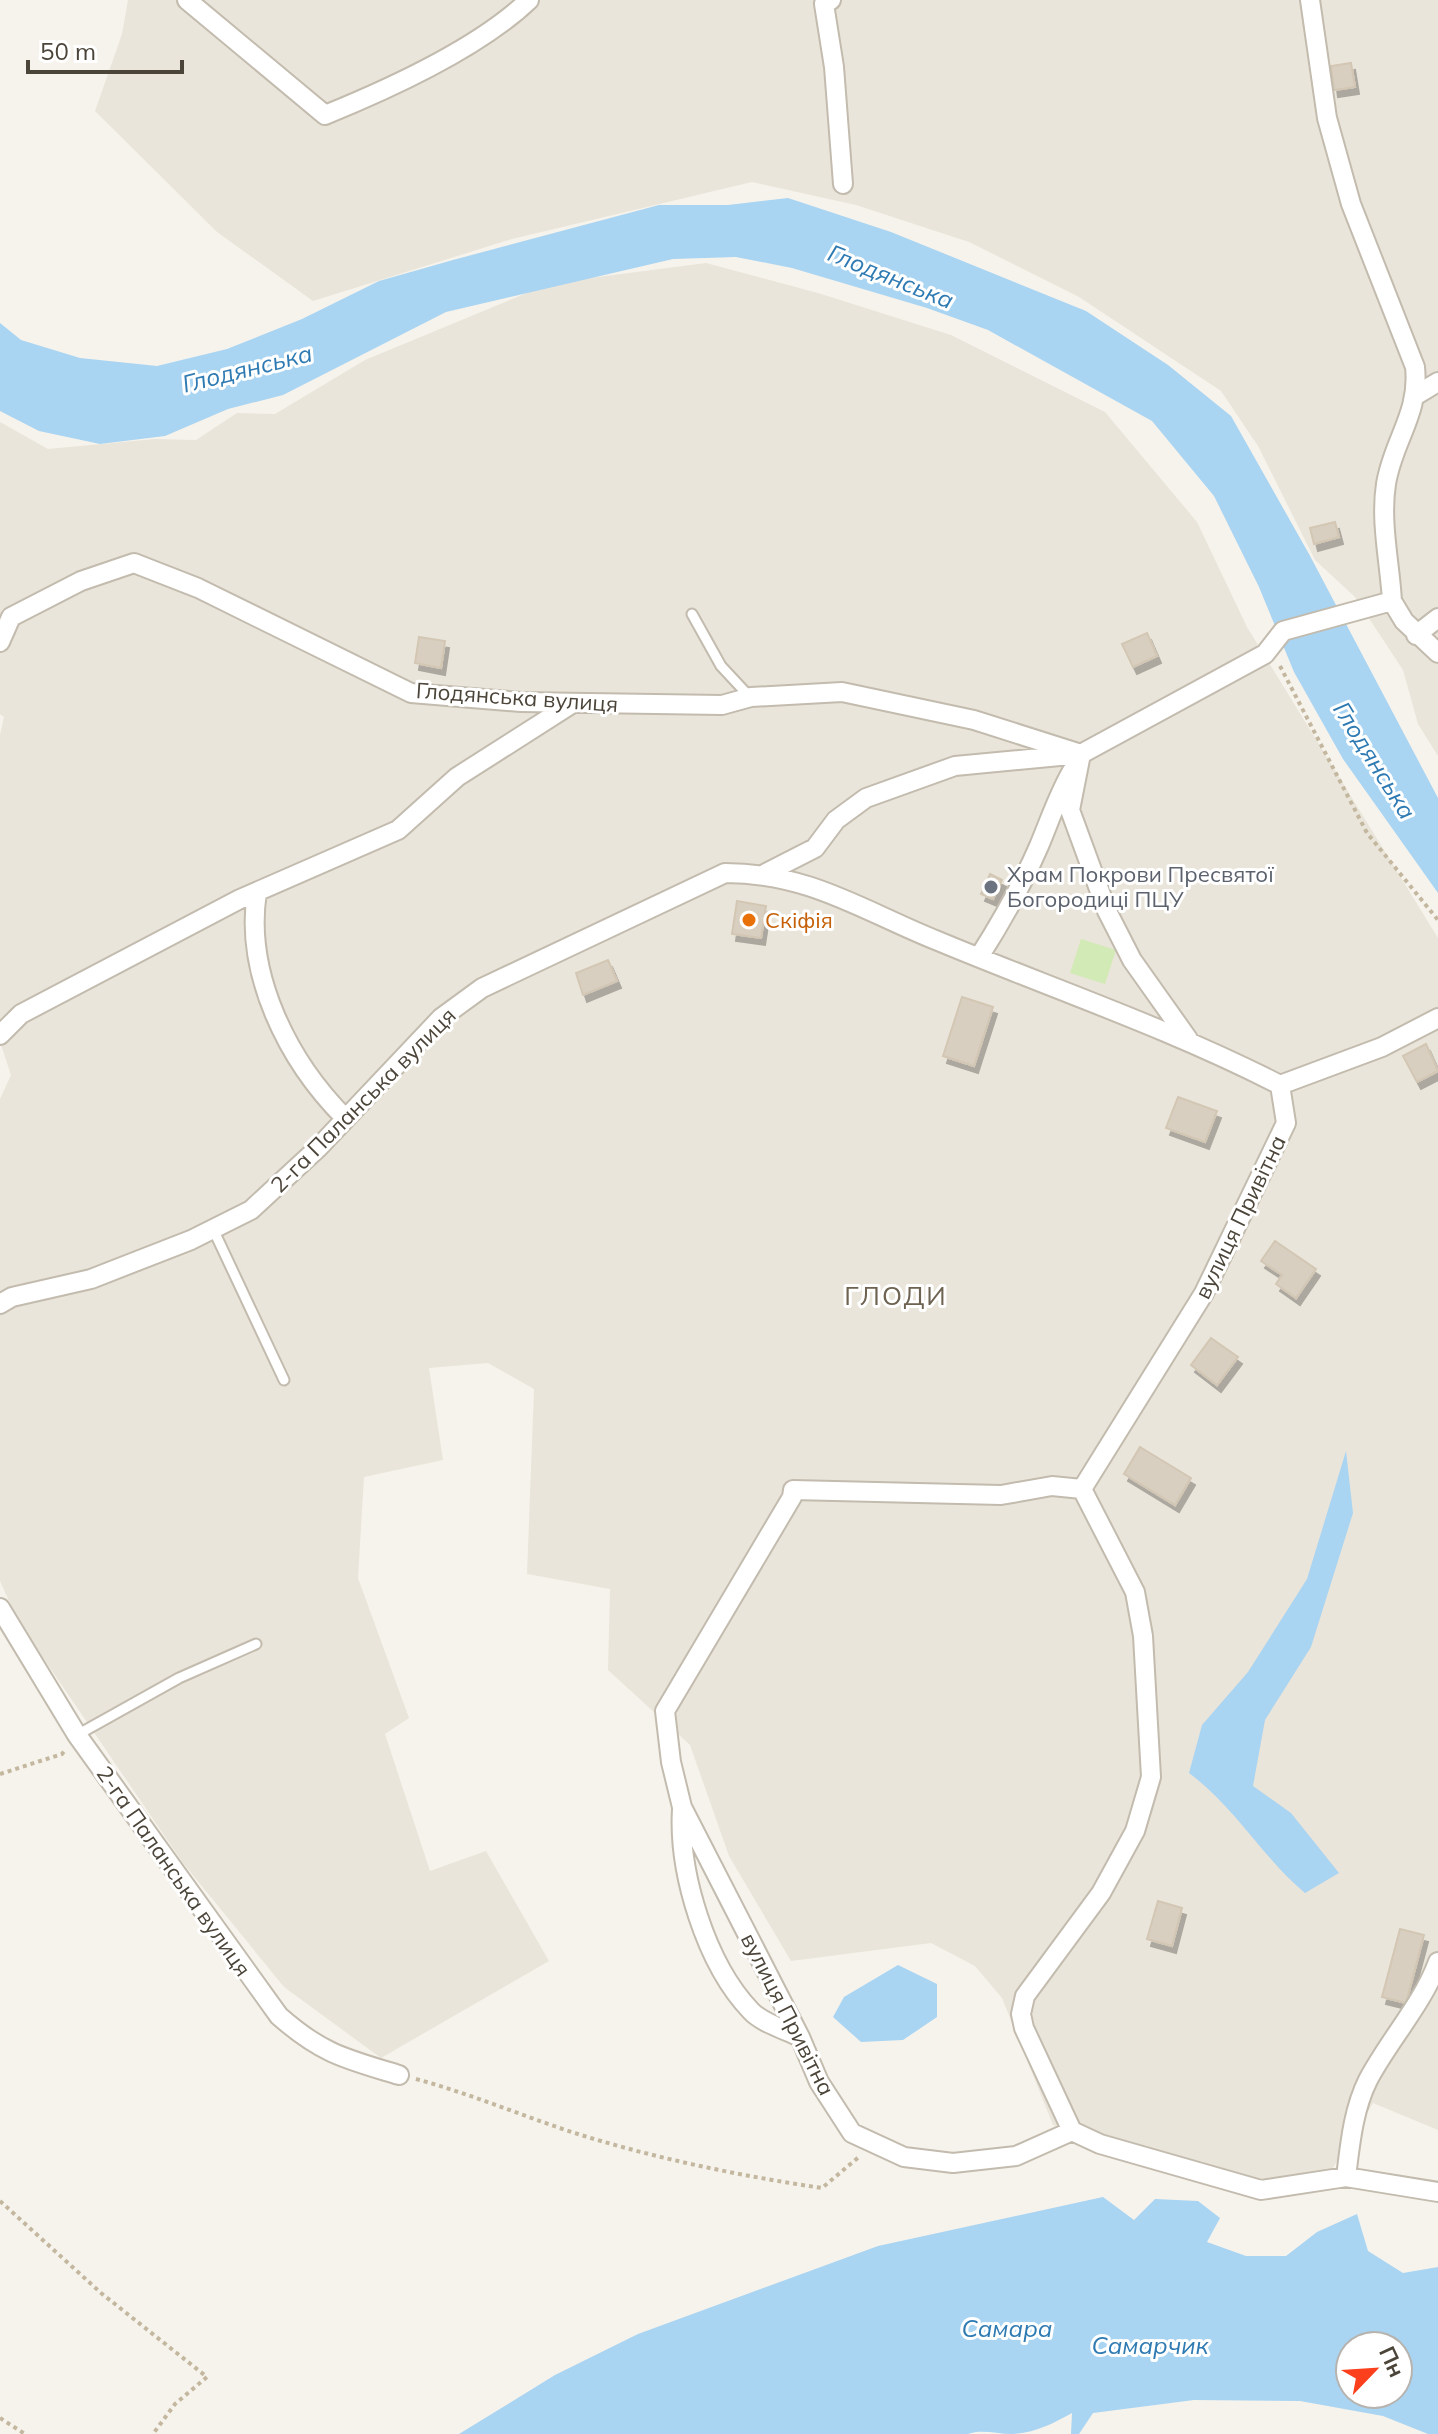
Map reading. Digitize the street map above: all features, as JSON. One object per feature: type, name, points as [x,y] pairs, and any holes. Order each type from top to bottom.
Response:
[{"type":"street","points":[[187,0],[325,115],[482,37],[529,0]]},
{"type":"street","points":[[831,0],[824,4],[834,67],[843,184]]},
{"type":"street","points":[[1310,0],[1327,118],[1347,190],[1415,367],[1418,394],[1386,484],[1385,522],[1392,601],[1416,635],[1438,653]]},
{"type":"street","points":[[1418,394],[1438,382]]},
{"type":"street","name":"Глодянська вулиця","points":[[0,642],[11,617],[81,581],[134,563],[198,588],[411,693],[573,703],[722,705],[751,697],[842,692],[974,720],[1081,754]]},
{"type":"street","points":[[766,873],[815,848],[836,820],[866,798],[955,766],[1081,754],[1265,654],[1283,631],[1392,601]]},
{"type":"street","points":[[1416,635],[1438,618]]},
{"type":"street","points":[[0,1035],[21,1014],[257,892],[398,830],[457,777],[573,703]]},
{"type":"street","points":[[979,957],[1005,916],[1040,843],[1055,801],[1081,754]]},
{"type":"street","points":[[1081,754],[1070,810],[1107,911],[1132,960],[1189,1040]]},
{"type":"street","name":"2-га Паланська вулиця","points":[[0,1304],[12,1297],[91,1279],[251,1210],[441,1018],[482,988],[725,873],[766,873]]},
{"type":"street","points":[[766,873],[841,896],[979,957],[1189,1040],[1280,1085],[1382,1047],[1438,1018]]},
{"type":"street","points":[[257,892],[253,920],[276,1021],[316,1089],[345,1118]]},
{"type":"street","name":"вулиця Привітна","points":[[1072,2131],[1016,2156],[953,2163],[904,2157],[852,2133],[819,2082],[800,2037],[682,1807],[671,1762],[665,1711],[701,1646],[764,1550],[793,1490],[1001,1495],[1052,1486],[1082,1489],[1204,1293],[1286,1123],[1280,1085]]},
{"type":"street","points":[[1082,1489],[1135,1592],[1143,1636],[1151,1777],[1135,1831],[1101,1893],[1025,1996],[1021,2014],[1024,2028],[1072,2131],[1100,2144],[1261,2190],[1346,2177],[1438,2192]]},
{"type":"street","name":"2-га Паланська вулиця","points":[[0,1608],[77,1735],[279,2016],[310,2043],[342,2058],[399,2075]]},
{"type":"street","points":[[682,1807],[680,1840],[687,1880],[724,1972],[752,2013],[800,2037]]},
{"type":"street","points":[[1346,2177],[1353,2124],[1367,2082],[1431,1982],[1438,1962]]},
{"type":"lane","points":[[692,614],[721,666],[751,697]]},
{"type":"lane","points":[[213,1229],[284,1380]]},
{"type":"lane","points":[[77,1735],[179,1678],[256,1644]]},
{"type":"path","points":[[1265,654],[1284,669],[1367,833],[1438,920]]},
{"type":"path","points":[[0,1774],[62,1754],[77,1735]]},
{"type":"path","points":[[399,2075],[478,2096],[602,2141],[744,2176],[822,2188],[842,2174],[873,2143]]},
{"type":"path","points":[[0,2201],[101,2293],[207,2377],[175,2404],[153,2434]]},
{"type":"path","points":[[0,2418],[25,2434]]},
{"type":"shaded area","points":[[128,0],[1438,0],[1438,756],[1418,724],[1403,670],[1355,597],[1315,560],[1258,446],[1221,391],[1079,297],[969,242],[856,205],[752,182],[512,239],[313,301],[217,232],[95,111],[122,34]]},
{"type":"shaded area","points":[[706,263],[818,293],[951,335],[1105,412],[1197,522],[1247,627],[1438,938],[1438,2130],[1373,2103],[1331,2171],[1270,2186],[1053,2125],[1002,1998],[975,1966],[931,1943],[791,1961],[729,1856],[690,1745],[608,1670],[610,1589],[527,1574],[534,1389],[488,1363],[429,1368],[443,1460],[364,1477],[358,1578],[409,1718],[385,1734],[430,1871],[486,1851],[549,1961],[381,2058],[284,1987],[183,1863],[18,1621],[0,1581],[0,1099],[11,1075],[0,1042],[0,735],[4,717],[0,714],[0,422],[48,449],[155,439],[196,440],[237,413],[275,414],[365,360],[551,283]]},
{"type":"green space","points":[[1081,939],[1116,950],[1105,984],[1070,973]]},
{"type":"water","name":"Глодянська","points":[[788,198],[891,232],[1086,311],[1168,365],[1231,416],[1309,554],[1438,798],[1438,893],[1343,759],[1294,672],[1259,587],[1214,496],[1152,421],[988,330],[927,308],[792,268],[736,257],[673,259],[446,312],[283,395],[228,409],[165,436],[100,444],[39,431],[0,411],[0,323],[21,340],[80,358],[157,366],[227,349],[302,319],[379,281],[659,205],[728,205]]},
{"type":"water","points":[[1346,1451],[1353,1513],[1311,1647],[1265,1720],[1253,1786],[1291,1813],[1339,1873],[1305,1893],[1220,1801],[1189,1773],[1202,1725],[1248,1672],[1307,1579]]},
{"type":"water","points":[[898,1965],[937,1984],[937,2017],[903,2040],[861,2042],[833,2017],[844,1997]]},
{"type":"water","name":"Самара","points":[[1103,2197],[1134,2220],[1155,2199],[1198,2201],[1220,2218],[1207,2242],[1246,2256],[1286,2256],[1317,2232],[1357,2214],[1368,2251],[1403,2273],[1438,2267],[1438,2434],[1428,2434],[1383,2416],[1350,2410],[1414,2410],[1414,2330],[1334,2330],[1334,2407],[1300,2401],[1194,2400],[1093,2413],[1079,2434],[1071,2434],[1072,2413],[1036,2430],[1012,2434],[459,2434],[555,2375],[638,2334],[878,2246]]},
{"type":"building","points":[[1351,63],[1355,87],[1334,90],[1331,66]]},
{"type":"building","points":[[1335,522],[1339,537],[1314,544],[1310,528]]},
{"type":"building","points":[[1147,633],[1157,656],[1133,667],[1122,644]]},
{"type":"building","points":[[419,637],[445,641],[441,668],[415,663]]},
{"type":"building","name":"Храм Покрови Пресвятої Богородиці ПЦУ","points":[[990,874],[1002,880],[993,899],[981,894]]},
{"type":"building","name":"Скіфія","points":[[737,901],[766,906],[761,938],[732,934]]},
{"type":"building","points":[[608,960],[617,981],[583,995],[576,973]]},
{"type":"building","points":[[962,997],[993,1007],[974,1066],[943,1056]]},
{"type":"building","points":[[1426,1044],[1438,1071],[1417,1082],[1403,1056]]},
{"type":"building","points":[[1178,1097],[1217,1111],[1205,1142],[1166,1128]]},
{"type":"building","points":[[1275,1241],[1316,1269],[1296,1298],[1276,1284],[1282,1275],[1261,1261]]},
{"type":"building","points":[[1211,1338],[1238,1357],[1217,1385],[1191,1365]]},
{"type":"building","points":[[1140,1447],[1191,1478],[1175,1505],[1124,1474]]},
{"type":"building","points":[[1158,1901],[1182,1908],[1172,1946],[1147,1939]]},
{"type":"building","points":[[1400,1929],[1424,1935],[1406,2003],[1382,1997]]},
{"type":"place","name":"Храм Покрови Пресвятої Богородиці ПЦУ","points":[[991,887]]},
{"type":"place","name":"Скіфія","points":[[749,920]]},
{"type":"district","name":"ГЛОДИ","points":[[896,1295]]},
{"type":"water label","name":"Самарчик","points":[[1150,2345]]}]
